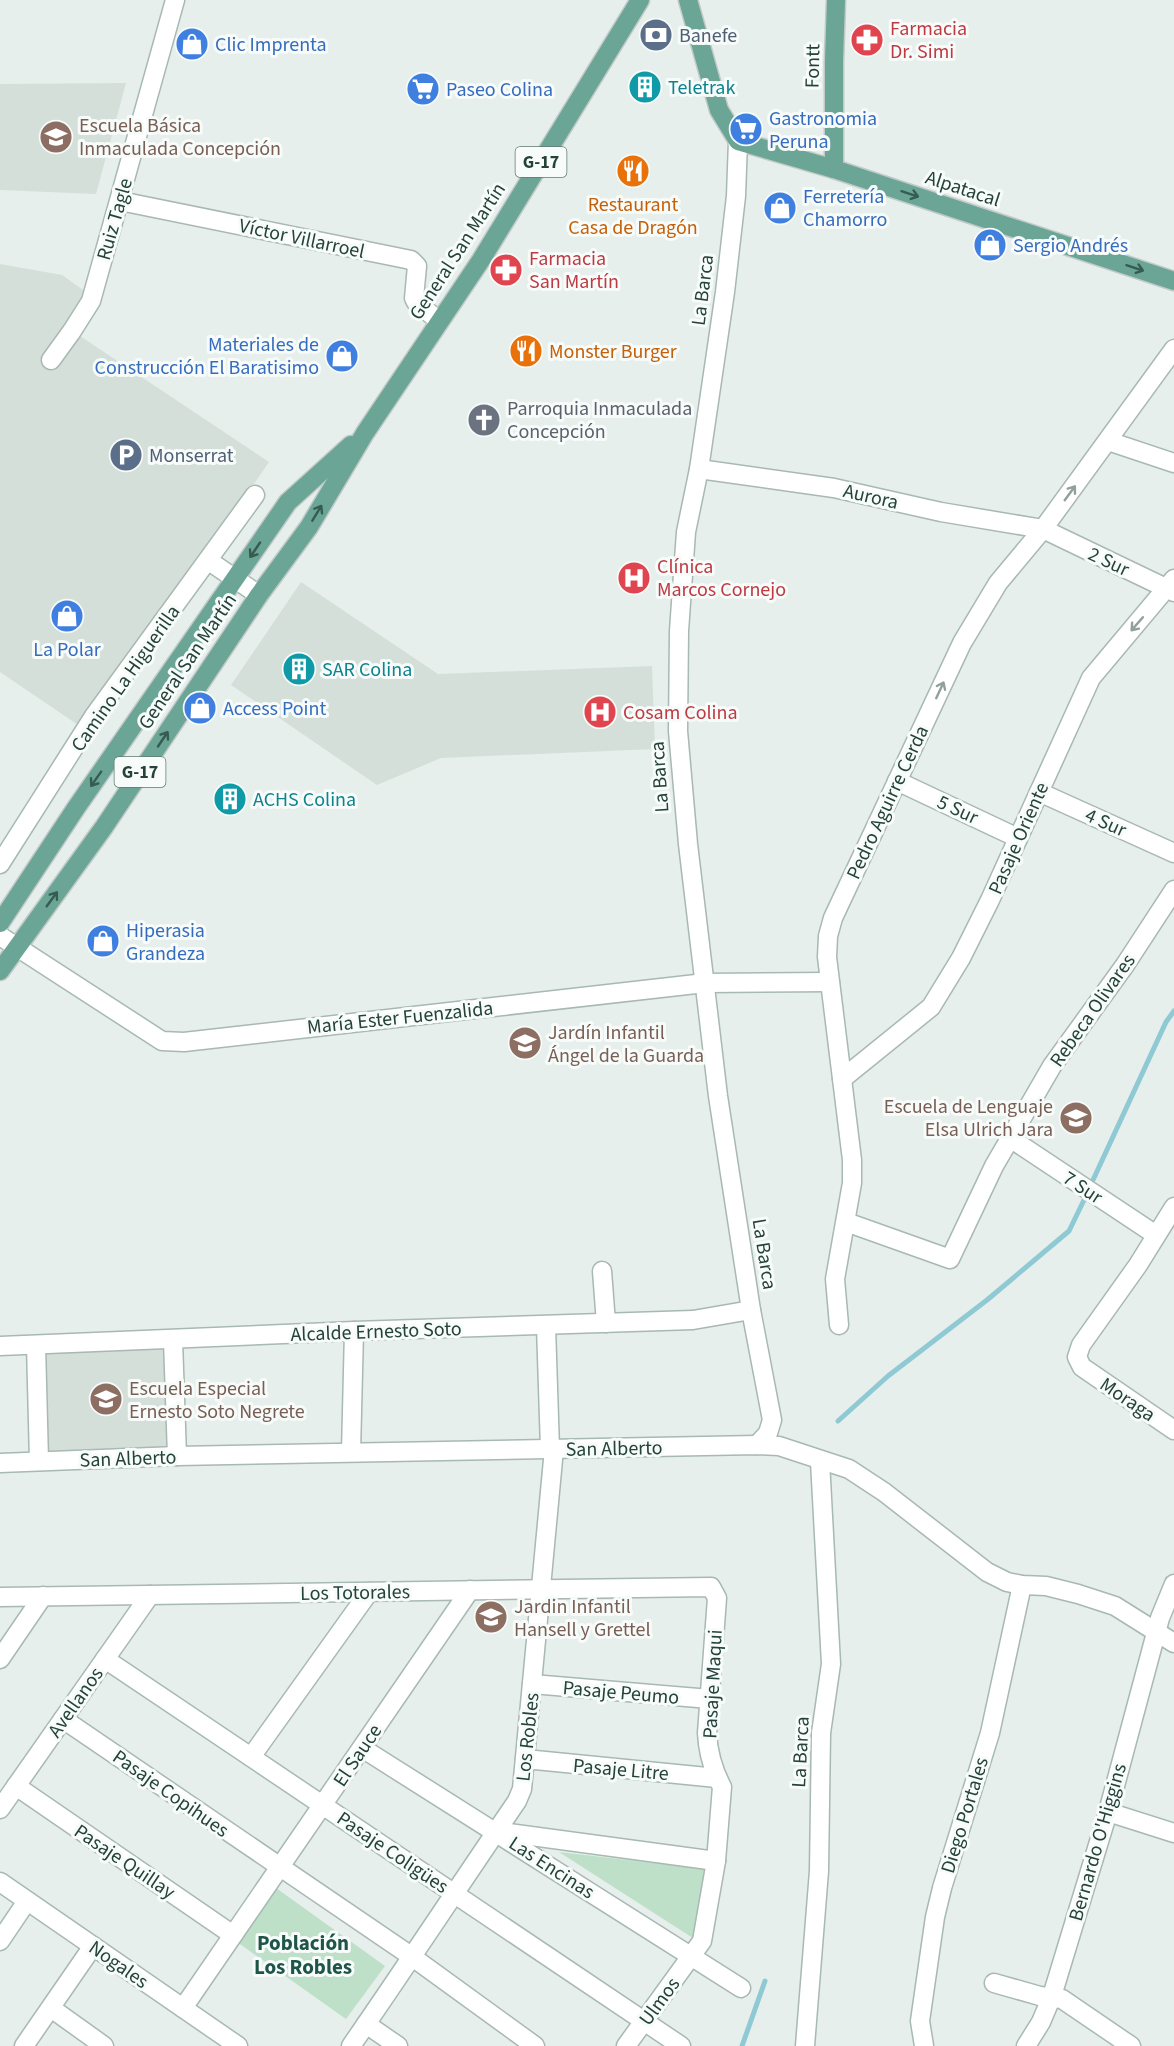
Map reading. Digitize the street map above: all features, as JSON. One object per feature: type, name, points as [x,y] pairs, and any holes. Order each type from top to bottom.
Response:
[{"type":"main road","name":"General San Martín","points":[[0,971],[104,827],[259,595],[309,526],[365,433],[481,260],[640,0]]},
{"type":"main road","points":[[688,0],[719,110],[738,141]]},
{"type":"main road","name":"Fontt","points":[[834,169],[836,0]]},
{"type":"main road","name":"Alpatacal","points":[[738,141],[834,169],[1174,281]]},
{"type":"main road","name":"General San Martín","points":[[0,923],[75,808],[288,502],[365,433]]},
{"type":"street","name":"Ruiz Tagle","points":[[51,360],[91,301],[175,0]]},
{"type":"street","name":"La Barca","points":[[738,141],[736,196],[729,260],[699,468],[684,552],[678,681],[682,788],[718,1096],[751,1310],[772,1420],[768,1433],[758,1445]]},
{"type":"street","name":"Víctor Villarroel","points":[[120,201],[411,260],[417,266],[414,298],[439,321]]},
{"type":"street","name":"Pedro Aguirre Cerda","points":[[839,1325],[835,1279],[852,1183],[830,982],[828,946],[833,918],[975,618],[998,583],[1043,530],[1174,349]]},
{"type":"street","points":[[1108,441],[1174,463]]},
{"type":"street","name":"Aurora","points":[[699,468],[834,488],[941,512],[1043,530]]},
{"type":"street","name":"Camino La Higuerilla","points":[[0,864],[94,716],[255,495]]},
{"type":"street","name":"2 Sur","points":[[1043,530],[1172,586]]},
{"type":"street","points":[[209,561],[259,595]]},
{"type":"street","name":"Pasaje Oriente","points":[[842,1079],[931,1007],[961,958],[990,900],[1091,678],[1172,586]]},
{"type":"street","name":"5 Sur","points":[[897,781],[1018,838]]},
{"type":"street","name":"4 Sur","points":[[1039,792],[1174,853]]},
{"type":"street","name":"Rebeca Olivares","points":[[846,1222],[950,1259],[994,1166],[1052,1066],[1125,965],[1174,890]]},
{"type":"street","name":"María Ester Fuenzalida","points":[[0,936],[162,1041],[184,1042],[705,983],[830,982]]},
{"type":"street","name":"7 Sur","points":[[1010,1138],[1156,1235]]},
{"type":"street","points":[[1156,1235],[1174,1207]]},
{"type":"street","name":"Moraga","points":[[1156,1235],[1138,1265],[1081,1345],[1077,1358],[1082,1368],[1174,1430]]},
{"type":"street","points":[[602,1271],[606,1323]]},
{"type":"street","name":"Alcalde Ernesto Soto","points":[[0,1346],[693,1320],[751,1310]]},
{"type":"street","name":"Los Robles","points":[[351,2046],[455,1894],[522,1790],[552,1449],[546,1326]]},
{"type":"street","points":[[351,1452],[354,1331]]},
{"type":"street","points":[[173,1340],[177,1455]]},
{"type":"street","points":[[36,1344],[39,1461]]},
{"type":"street","name":"San Alberto","points":[[0,1463],[177,1455],[779,1446],[849,1469],[884,1492],[987,1572],[1007,1582],[1057,1589],[1115,1606],[1174,1643]]},
{"type":"street","name":"La Barca","points":[[806,2046],[819,1871],[820,1733],[831,1664],[820,1461]]},
{"type":"street","name":"Bernardo O'Higgins","points":[[1026,2046],[1041,2022],[1052,1996],[1108,1812],[1137,1695],[1160,1618],[1174,1584]]},
{"type":"street","name":"Diego Portales","points":[[924,2046],[920,2021],[935,1917],[990,1733],[1022,1585]]},
{"type":"street","name":"Los Totorales","points":[[0,1597],[711,1587]]},
{"type":"street","name":"Pasaje Maqui","points":[[692,1956],[702,1941],[716,1861],[722,1787],[708,1750],[707,1733],[717,1598],[711,1587]]},
{"type":"street","name":"El Sauce","points":[[183,2008],[470,1590]]},
{"type":"street","points":[[252,1757],[369,1592]]},
{"type":"street","name":"Avellanos","points":[[0,1809],[150,1594]]},
{"type":"street","points":[[0,1659],[43,1596]]},
{"type":"street","name":"Pasaje Coligües","points":[[105,1659],[681,2046]]},
{"type":"street","name":"Pasaje Peumo","points":[[532,1684],[710,1699]]},
{"type":"street","name":"Pasaje Copihues","points":[[63,1719],[411,1956]]},
{"type":"street","name":"Las Encinas","points":[[362,1748],[741,1988]]},
{"type":"street","name":"Pasaje Litre","points":[[525,1759],[717,1778]]},
{"type":"street","name":"Pasaje Quillay","points":[[16,1786],[233,1935]]},
{"type":"street","points":[[1108,1812],[1174,1833]]},
{"type":"street","points":[[496,1832],[716,1861]]},
{"type":"street","name":"Nogales","points":[[0,1882],[238,2046]]},
{"type":"street","points":[[0,1941],[27,1901]]},
{"type":"street","points":[[24,2046],[93,1946]]},
{"type":"street","points":[[411,1956],[535,2046]]},
{"type":"street","name":"Ulmos","points":[[626,2046],[692,1956]]},
{"type":"street","points":[[994,1983],[1040,1996],[1062,1999],[1131,2046]]},
{"type":"street","points":[[51,2008],[104,2046]]},
{"type":"street","points":[[366,2024],[398,2046]]},
{"type":"shaded area","name":"Escuela Básica Inmaculada Concepción","points":[[126,83],[96,194],[0,190],[0,84]]},
{"type":"shaded area","points":[[0,264],[62,275],[100,302],[74,332],[269,462],[84,729],[0,672]]},
{"type":"shaded area","points":[[301,582],[438,674],[652,666],[655,749],[441,758],[377,785],[231,685]]},
{"type":"shaded area","name":"Escuela Especial Ernesto Soto Negrete","points":[[167,1346],[170,1449],[46,1452],[43,1349]]},
{"type":"green space","points":[[559,1852],[706,1869],[696,1940]]},
{"type":"green space","points":[[276,1888],[385,1966],[346,2019],[237,1942]]},
{"type":"waterway","points":[[1093,1180],[1166,1022],[1174,1011]]},
{"type":"waterway","points":[[838,1421],[888,1376],[987,1300],[1069,1231],[1084,1200]]},
{"type":"waterway","points":[[742,2046],[765,1981]]},
{"type":"place","name":"Banefe","points":[[656,35]]},
{"type":"place","name":"Farmacia Dr. Simi","points":[[867,40]]},
{"type":"place","name":"Clic Imprenta","points":[[192,44]]},
{"type":"place","name":"Teletrak","points":[[645,87]]},
{"type":"place","name":"Paseo Colina","points":[[423,89]]},
{"type":"place","name":"Gastronomia Peruna","points":[[746,129]]},
{"type":"place","name":"Escuela Básica Inmaculada Concepción","points":[[56,137]]},
{"type":"place","name":"Restaurant Casa de Dragón","points":[[633,171]]},
{"type":"place","name":"Ferretería Chamorro","points":[[780,208]]},
{"type":"place","name":"Sergio Andrés","points":[[990,245]]},
{"type":"place","name":"Farmacia San Martín","points":[[506,270]]},
{"type":"place","name":"Monster Burger","points":[[526,351]]},
{"type":"place","name":"Materiales de Construcción El Baratisimo","points":[[342,356]]},
{"type":"place","name":"Parroquia Inmaculada Concepción","points":[[484,420]]},
{"type":"place","name":"Monserrat","points":[[126,455]]},
{"type":"place","name":"Clínica Marcos Cornejo","points":[[634,578]]},
{"type":"place","name":"La Polar","points":[[67,616]]},
{"type":"place","name":"SAR Colina","points":[[299,669]]},
{"type":"place","name":"Access Point","points":[[200,708]]},
{"type":"place","name":"Cosam Colina","points":[[600,712]]},
{"type":"place","name":"ACHS Colina","points":[[230,799]]},
{"type":"place","name":"Hiperasia Grandeza","points":[[103,941]]},
{"type":"place","name":"Jardín Infantil Ángel de la Guarda","points":[[525,1043]]},
{"type":"place","name":"Escuela de Lenguaje Elsa Ulrich Jara","points":[[1076,1118]]},
{"type":"place","name":"Escuela Especial Ernesto Soto Negrete","points":[[106,1399]]},
{"type":"place","name":"Jardin Infantil Hansell y Grettel","points":[[491,1617]]},
{"type":"district","name":"Población Los Robles","points":[[303,1955]]}]
